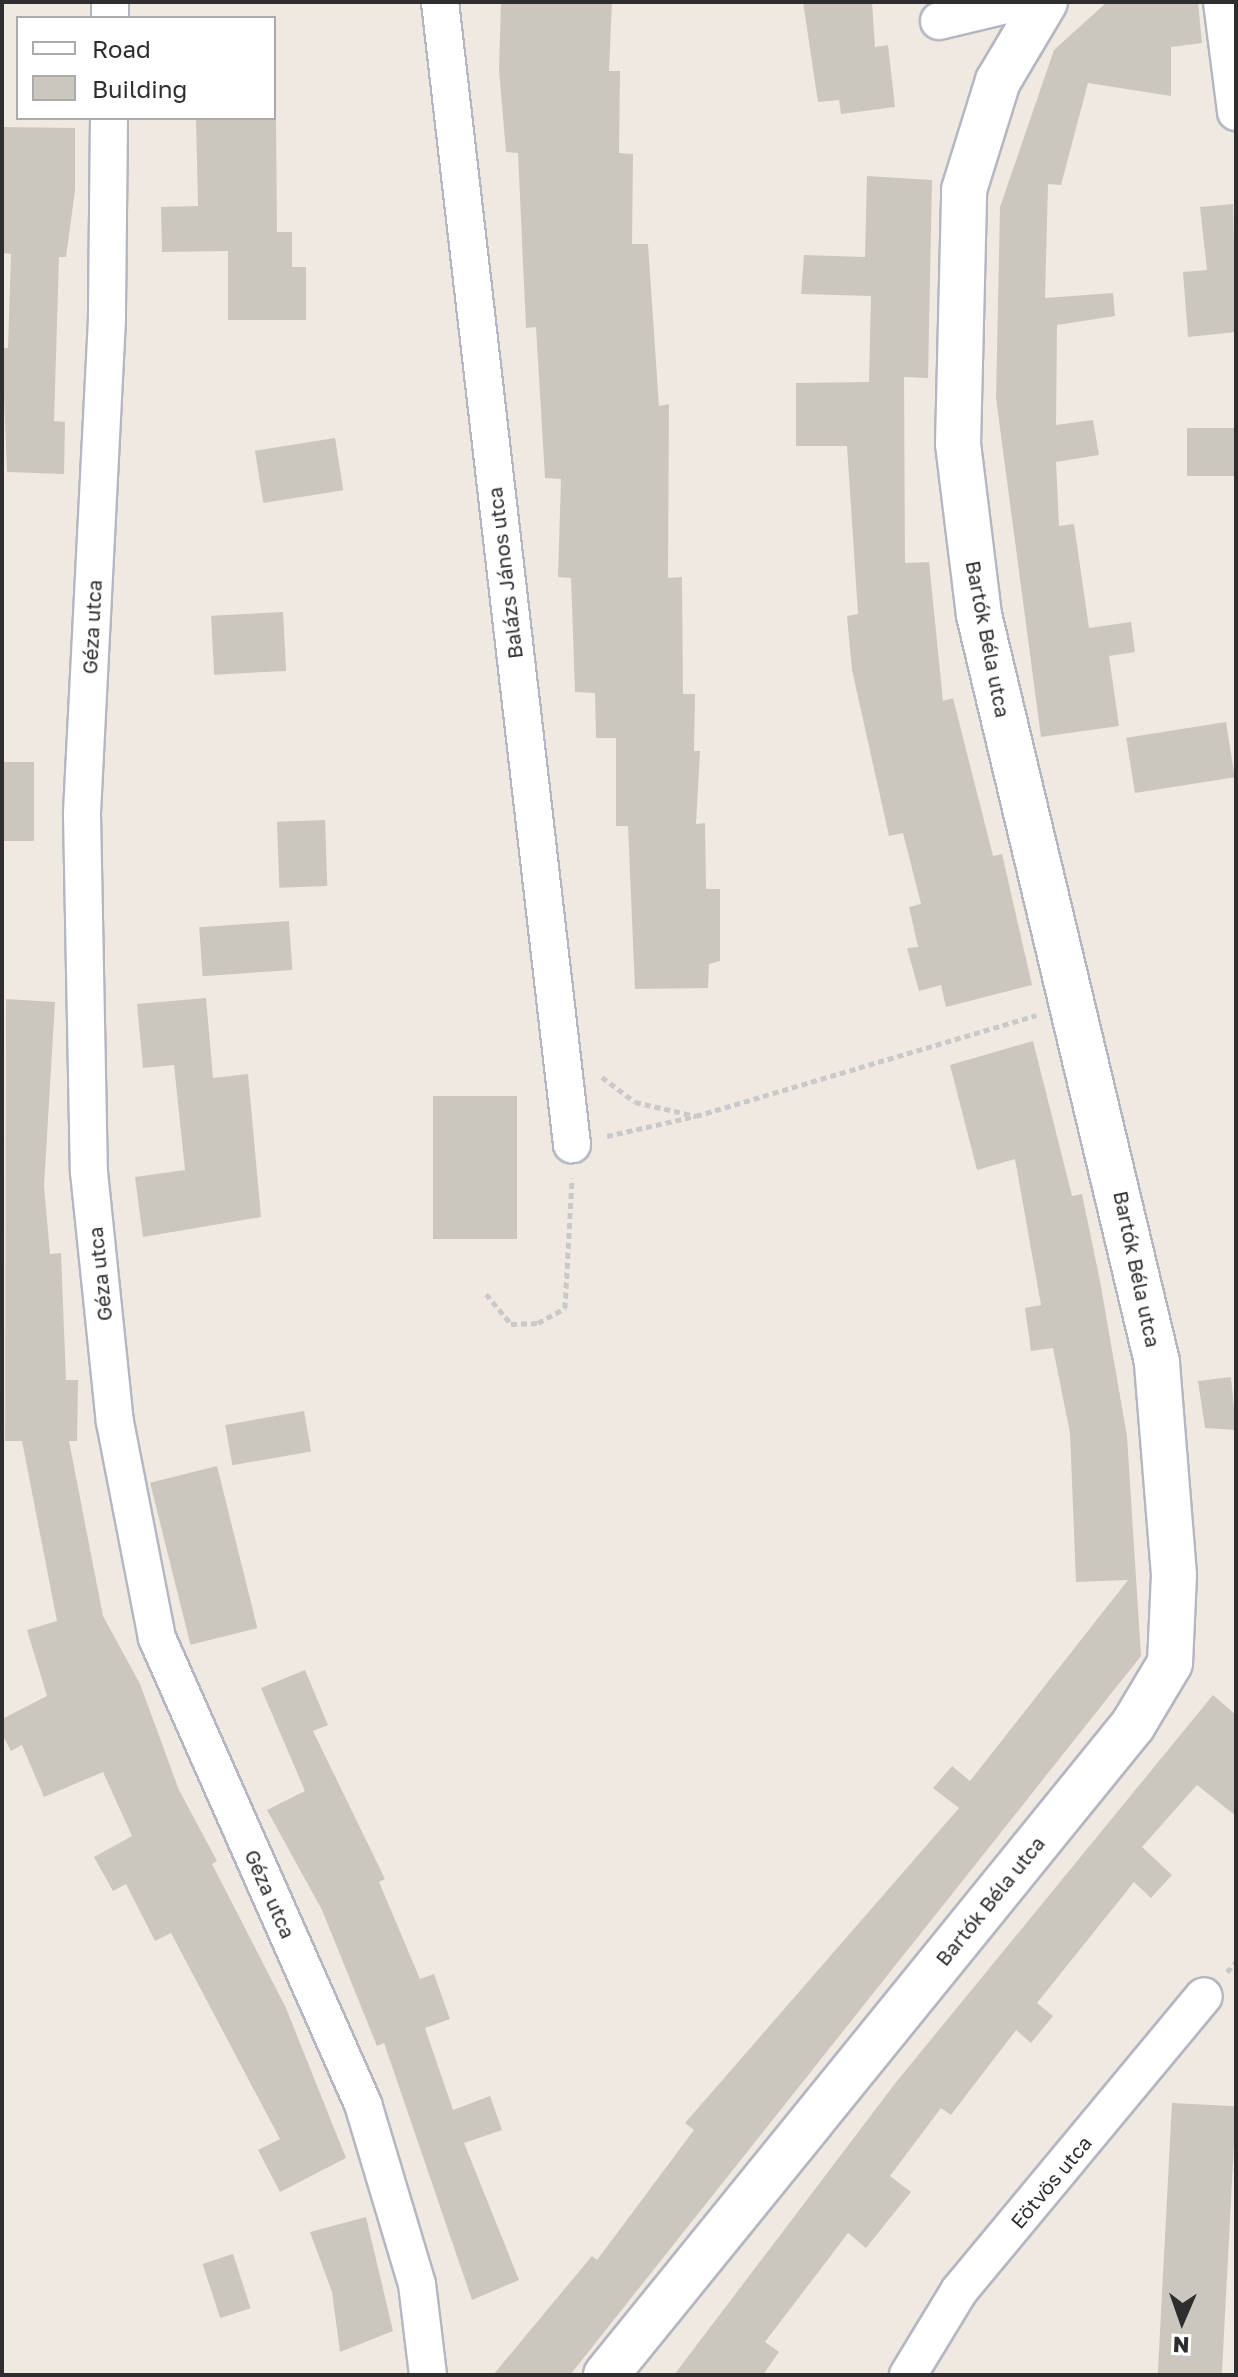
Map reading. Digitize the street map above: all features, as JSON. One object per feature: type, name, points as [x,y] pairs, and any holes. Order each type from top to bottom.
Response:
[{"type":"street","name":"Balázs János utca","points":[[440,2],[572,1144]]},
{"type":"street","points":[[939,21],[1019,2]]},
{"type":"street","name":"Bartók Béla utca","points":[[606,2375],[1133,1725],[1170,1663],[1174,1575],[1157,1362],[979,615],[957,429],[964,190],[998,81],[1045,2]]},
{"type":"street","points":[[1222,2],[1236,112]]},
{"type":"street","name":"Géza utca","points":[[109,120],[107,319],[82,814],[89,1172],[115,1422],[157,1638],[363,2104],[417,2284],[428,2375]]},
{"type":"street","name":"Eötvös utca","points":[[908,2375],[959,2291],[1204,1996]]},
{"type":"path","points":[[486,1294],[511,1324],[538,1323],[565,1308],[572,1144],[696,1116],[1071,1004]]},
{"type":"path","points":[[597,1073],[635,1102],[696,1116]]},
{"type":"building","points":[[501,2],[612,2],[609,71],[620,71],[619,153],[633,154],[632,244],[648,244],[659,406],[669,404],[668,578],[682,577],[683,694],[695,694],[694,751],[700,751],[696,824],[705,823],[706,889],[720,889],[720,961],[709,964],[708,988],[635,989],[628,826],[616,826],[616,738],[596,738],[595,693],[575,692],[571,578],[558,577],[561,479],[545,478],[536,327],[526,328],[518,153],[506,152],[499,70]]},
{"type":"building","points":[[803,2],[872,2],[875,47],[888,45],[895,107],[841,114],[839,100],[818,102]]},
{"type":"building","points":[[1107,2],[1198,2],[1202,43],[1171,47],[1171,96],[1088,83],[1061,185],[1048,184],[1045,298],[1113,293],[1115,316],[1057,325],[1056,425],[1093,420],[1099,455],[1056,462],[1059,526],[1074,524],[1089,628],[1131,622],[1135,652],[1109,656],[1119,726],[1041,737],[996,398],[1000,207],[1054,50]]},
{"type":"building","points":[[276,118],[277,232],[292,232],[292,267],[306,267],[306,320],[228,320],[228,251],[162,252],[161,207],[198,206],[196,120]]},
{"type":"building","points":[[2,127],[75,128],[75,191],[66,257],[59,257],[54,421],[65,422],[64,474],[7,472],[2,348],[8,348],[11,254],[2,253]]},
{"type":"building","points":[[867,176],[932,180],[928,378],[904,377],[905,563],[929,562],[943,701],[953,698],[993,856],[1002,854],[1032,985],[946,1007],[941,985],[919,991],[907,948],[918,947],[909,907],[921,904],[903,833],[889,836],[852,670],[847,616],[858,614],[847,446],[796,446],[796,383],[869,382],[871,296],[801,294],[804,255],[865,257]]},
{"type":"building","points":[[1233,204],[1236,332],[1188,337],[1183,272],[1207,270],[1200,207]]},
{"type":"building","points":[[1187,428],[1236,428],[1236,476],[1187,476]]},
{"type":"building","points":[[335,438],[343,490],[263,503],[255,451]]},
{"type":"building","points":[[283,612],[286,671],[214,675],[211,616]]},
{"type":"building","points":[[1226,722],[1235,777],[1135,793],[1126,738]]},
{"type":"building","points":[[2,762],[34,762],[34,841],[2,841]]},
{"type":"building","points":[[325,820],[327,886],[279,888],[277,822]]},
{"type":"building","points":[[289,921],[292,970],[203,976],[199,927]]},
{"type":"building","points":[[206,998],[213,1078],[248,1074],[261,1217],[143,1237],[135,1177],[185,1170],[174,1065],[143,1068],[137,1004]]},
{"type":"building","points":[[6,999],[55,1002],[44,1186],[50,1254],[61,1253],[66,1380],[78,1380],[77,1441],[69,1441],[103,1616],[140,1684],[179,1790],[217,1861],[212,1864],[286,2008],[346,2158],[280,2192],[258,2150],[280,2139],[171,1933],[155,1941],[126,1884],[113,1891],[94,1857],[132,1836],[103,1772],[44,1797],[22,1745],[11,1751],[2,1734],[2,1719],[47,1696],[27,1630],[57,1621],[22,1441],[5,1441]]},
{"type":"building","points":[[1033,1041],[1072,1196],[1082,1194],[1100,1281],[1127,1436],[1141,1656],[570,2375],[493,2375],[592,2256],[597,2260],[694,2130],[685,2123],[959,1808],[933,1788],[952,1766],[970,1781],[1128,1580],[1076,1582],[1070,1433],[1053,1348],[1031,1351],[1025,1308],[1041,1305],[1015,1159],[977,1170],[950,1065]]},
{"type":"building","points":[[433,1096],[517,1096],[517,1239],[433,1239]]},
{"type":"building","points":[[1231,1377],[1236,1430],[1205,1428],[1198,1381]]},
{"type":"building","points":[[304,1411],[311,1451],[232,1465],[225,1425]]},
{"type":"building","points":[[217,1466],[257,1628],[190,1645],[150,1483]]},
{"type":"building","points":[[305,1670],[328,1725],[313,1731],[385,1879],[379,1882],[420,1979],[434,1974],[450,2019],[425,2028],[453,2110],[490,2096],[502,2130],[464,2143],[519,2280],[472,2300],[384,2043],[377,2046],[322,1910],[267,1810],[305,1791],[261,1688]]},
{"type":"building","points":[[1213,1695],[1236,1715],[1236,1816],[1197,1785],[1142,1847],[1172,1875],[1151,1898],[1134,1882],[1037,2003],[1053,2016],[1031,2043],[1016,2030],[951,2115],[941,2108],[890,2176],[911,2192],[866,2248],[848,2233],[765,2342],[779,2352],[763,2375],[674,2375],[897,2081]]},
{"type":"building","points":[[1172,2103],[1236,2106],[1222,2375],[1158,2375]]},
{"type":"building","points":[[366,2217],[393,2331],[340,2352],[332,2292],[310,2232]]},
{"type":"building","points":[[233,2254],[251,2308],[220,2318],[203,2264]]}]
